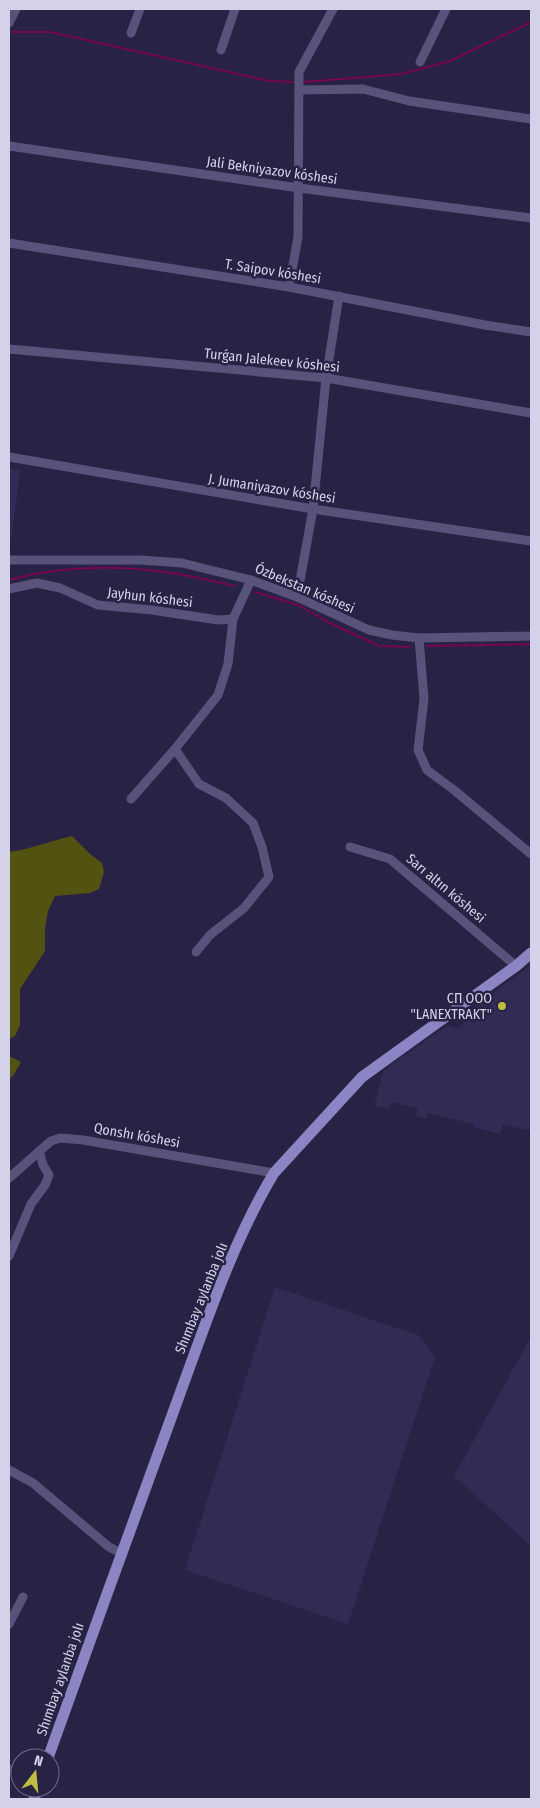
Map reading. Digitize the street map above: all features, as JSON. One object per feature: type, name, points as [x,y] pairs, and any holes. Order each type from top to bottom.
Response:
[{"type":"main road","name":"Shımbay aylanba jolı","points":[[52,1748],[121,1553],[232,1257],[274,1173],[362,1077],[516,966],[531,953]]},
{"type":"street","points":[[9,23],[16,9]]},
{"type":"street","points":[[131,33],[140,9]]},
{"type":"street","points":[[221,50],[235,9]]},
{"type":"street","points":[[289,287],[298,237],[299,72],[333,9]]},
{"type":"street","points":[[420,62],[446,9]]},
{"type":"street","points":[[299,90],[364,88],[409,101],[531,119]]},
{"type":"street","name":"Jali Bekniyazov kóshesi","points":[[9,146],[299,188],[531,218]]},
{"type":"street","name":"T. Saipov kóshesi","points":[[9,242],[289,287],[485,325],[531,332]]},
{"type":"street","points":[[298,597],[313,509],[326,378],[339,296]]},
{"type":"street","name":"Turǵan Jalekeev kóshesi","points":[[9,349],[326,378],[531,413]]},
{"type":"street","name":"J. Jumaniyazov kóshesi","points":[[9,457],[313,509],[531,541]]},
{"type":"street","name":"Ózbekstan kóshesi","points":[[9,560],[140,560],[182,563],[251,580],[298,597],[369,630],[392,635],[419,638],[531,636]]},
{"type":"street","points":[[131,799],[175,749],[218,695],[228,664],[233,619],[251,580]]},
{"type":"street","name":"Jayhun kóshesi","points":[[9,589],[37,583],[60,588],[98,604],[218,620],[233,619]]},
{"type":"street","points":[[419,638],[424,699],[418,750],[427,770],[531,854]]},
{"type":"street","points":[[175,749],[199,784],[226,798],[253,823],[269,877],[244,908],[210,935],[196,952]]},
{"type":"street","name":"Sarı altın kóshesi","points":[[350,847],[390,859],[516,966]]},
{"type":"street","name":"Qonshı kóshesi","points":[[9,1178],[51,1141],[60,1138],[83,1140],[274,1173]]},
{"type":"street","points":[[9,1256],[31,1204],[50,1175],[43,1165],[39,1151]]},
{"type":"street","points":[[10,1474],[32,1483],[109,1547],[121,1553]]},
{"type":"street","points":[[9,1624],[23,1597]]},
{"type":"shaded area","points":[[9,469],[20,471],[11,541],[9,541]]},
{"type":"shaded area","points":[[72,836],[102,863],[104,872],[99,889],[90,893],[55,896],[48,911],[45,928],[45,951],[20,989],[20,1025],[15,1036],[9,1039],[9,852]]},
{"type":"shaded area","points":[[531,965],[531,1131],[503,1124],[500,1134],[473,1127],[474,1124],[428,1113],[426,1119],[416,1116],[418,1108],[391,1102],[389,1109],[374,1106],[384,1070],[446,1026],[458,1028],[468,1019],[467,1013]]},
{"type":"shaded area","points":[[9,1056],[21,1062],[13,1076],[9,1078]]},
{"type":"shaded area","points":[[275,1287],[415,1334],[420,1337],[435,1357],[348,1624],[185,1570]]},
{"type":"shaded area","points":[[531,1337],[531,1546],[454,1476]]},
{"type":"waterway","points":[[304,82],[402,74],[450,61],[531,22]]},
{"type":"waterway","points":[[11,32],[50,32],[269,81],[295,82]]},
{"type":"waterway","points":[[9,580],[48,572],[110,568],[152,570],[235,586]]},
{"type":"waterway","points":[[255,592],[298,605],[328,622],[379,646],[409,647]]},
{"type":"waterway","points":[[427,646],[531,644]]},
{"type":"place","name":"СП ООО \"LANEXTRAKT\"","points":[[502,1006]]}]
